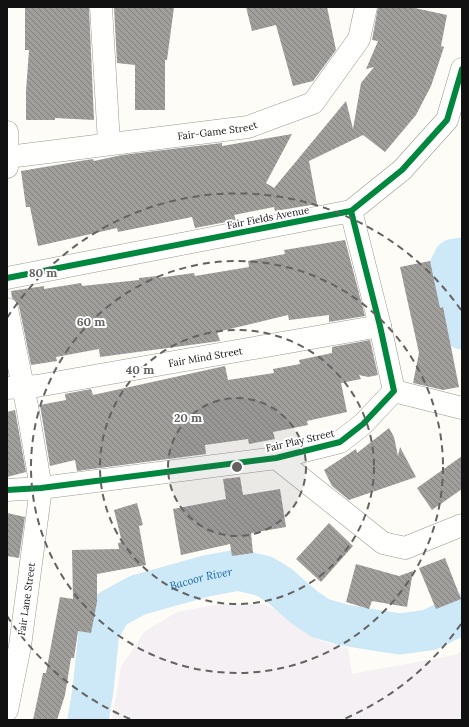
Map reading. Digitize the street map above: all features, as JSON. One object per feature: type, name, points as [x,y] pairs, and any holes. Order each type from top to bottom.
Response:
[{"type":"street","points":[[101,7],[109,143]]},
{"type":"street","name":"Fair-Game Street","points":[[8,156],[248,127],[313,103],[359,39],[366,7]]},
{"type":"street","name":"Fair Fields Avenue","points":[[7,278],[351,211],[402,170],[447,120],[462,69]]},
{"type":"street","points":[[7,132],[7,167]]},
{"type":"street","points":[[351,211],[380,326],[394,391],[462,408]]},
{"type":"street","name":"Fair Lane Street","points":[[7,309],[15,388],[41,488],[14,646],[7,710]]},
{"type":"street","name":"Fair Mind Street","points":[[15,388],[380,326]]},
{"type":"street","name":"Fair Play Street","points":[[7,490],[41,488],[276,458],[340,442],[363,424],[394,391]]},
{"type":"street","points":[[276,458],[383,544],[405,548],[462,525]]},
{"type":"shaded area","points":[[220,604],[264,604],[298,621],[320,641],[348,648],[352,674],[455,655],[462,651],[462,720],[112,720],[121,667],[145,631],[177,612]]},
{"type":"building","points":[[25,7],[89,7],[94,120],[55,118],[55,120],[26,120],[26,91],[29,50],[25,50]]},
{"type":"building","points":[[114,7],[174,7],[167,60],[165,60],[165,110],[135,110],[135,65],[117,63]]},
{"type":"building","points":[[246,7],[327,7],[336,50],[313,81],[293,86],[276,25],[252,31]]},
{"type":"building","points":[[378,7],[410,7],[447,15],[441,46],[444,47],[431,86],[416,115],[385,152],[363,135],[309,161],[317,204],[275,211],[274,207],[234,215],[236,220],[195,228],[192,217],[118,232],[117,228],[38,246],[30,207],[26,207],[21,171],[93,159],[94,161],[122,155],[222,143],[222,146],[292,134],[266,183],[274,188],[346,101],[353,129],[361,83],[374,67],[366,69],[378,41],[372,40]]},
{"type":"building","points":[[345,240],[365,316],[329,322],[329,315],[289,320],[288,315],[217,332],[220,341],[100,357],[99,349],[56,357],[57,361],[31,365],[19,306],[12,298],[11,291],[44,286],[44,289],[81,283],[82,286],[139,280],[139,278],[157,276],[157,278],[194,273],[195,276],[249,267],[248,261],[285,254],[284,250]]},
{"type":"building","points":[[430,261],[440,308],[443,307],[459,387],[443,390],[413,383],[419,353],[400,267]]},
{"type":"building","points":[[370,340],[378,375],[368,377],[359,375],[361,379],[341,383],[347,412],[307,421],[308,425],[273,432],[275,439],[249,444],[248,439],[205,445],[206,454],[77,471],[75,460],[50,466],[40,405],[66,400],[65,394],[91,389],[93,395],[225,366],[228,380],[274,373],[273,369],[300,364],[299,360],[332,353],[332,347]]},
{"type":"building","points":[[15,410],[26,472],[7,477],[7,412]]},
{"type":"building","points":[[389,428],[394,437],[398,456],[400,447],[416,477],[349,500],[332,486],[324,470],[356,449],[357,453]]},
{"type":"building","points":[[462,456],[462,489],[432,510],[417,488]]},
{"type":"building","points":[[240,477],[243,495],[280,489],[286,527],[251,533],[253,553],[232,556],[230,544],[181,555],[173,509],[226,499],[223,479]]},
{"type":"building","points":[[137,503],[143,525],[139,526],[146,565],[97,574],[97,602],[91,633],[78,631],[74,658],[71,658],[65,695],[57,720],[33,720],[43,673],[46,673],[60,597],[73,599],[72,550],[119,549],[118,543],[122,542],[114,510]]},
{"type":"building","points":[[7,513],[25,517],[19,558],[7,556]]},
{"type":"building","points":[[329,523],[353,546],[321,582],[296,559]]},
{"type":"building","points":[[445,558],[461,599],[436,609],[419,568]]},
{"type":"building","points":[[356,564],[399,576],[413,571],[407,607],[372,601],[369,609],[346,602]]},
{"type":"waterway","name":"Bacoor River","points":[[462,258],[454,259],[443,281],[448,305],[462,329]]},
{"type":"waterway","name":"Bacoor River","points":[[88,720],[93,690],[99,631],[112,609],[138,595],[206,576],[238,570],[264,576],[280,586],[304,607],[320,618],[344,625],[400,634],[429,630],[462,614]]},
{"type":"cycle path","points":[[7,278],[351,211],[402,170],[447,120],[462,69]]},
{"type":"cycle path","points":[[7,490],[41,488],[276,458],[340,442],[363,424],[394,391],[380,326],[351,211]]}]
